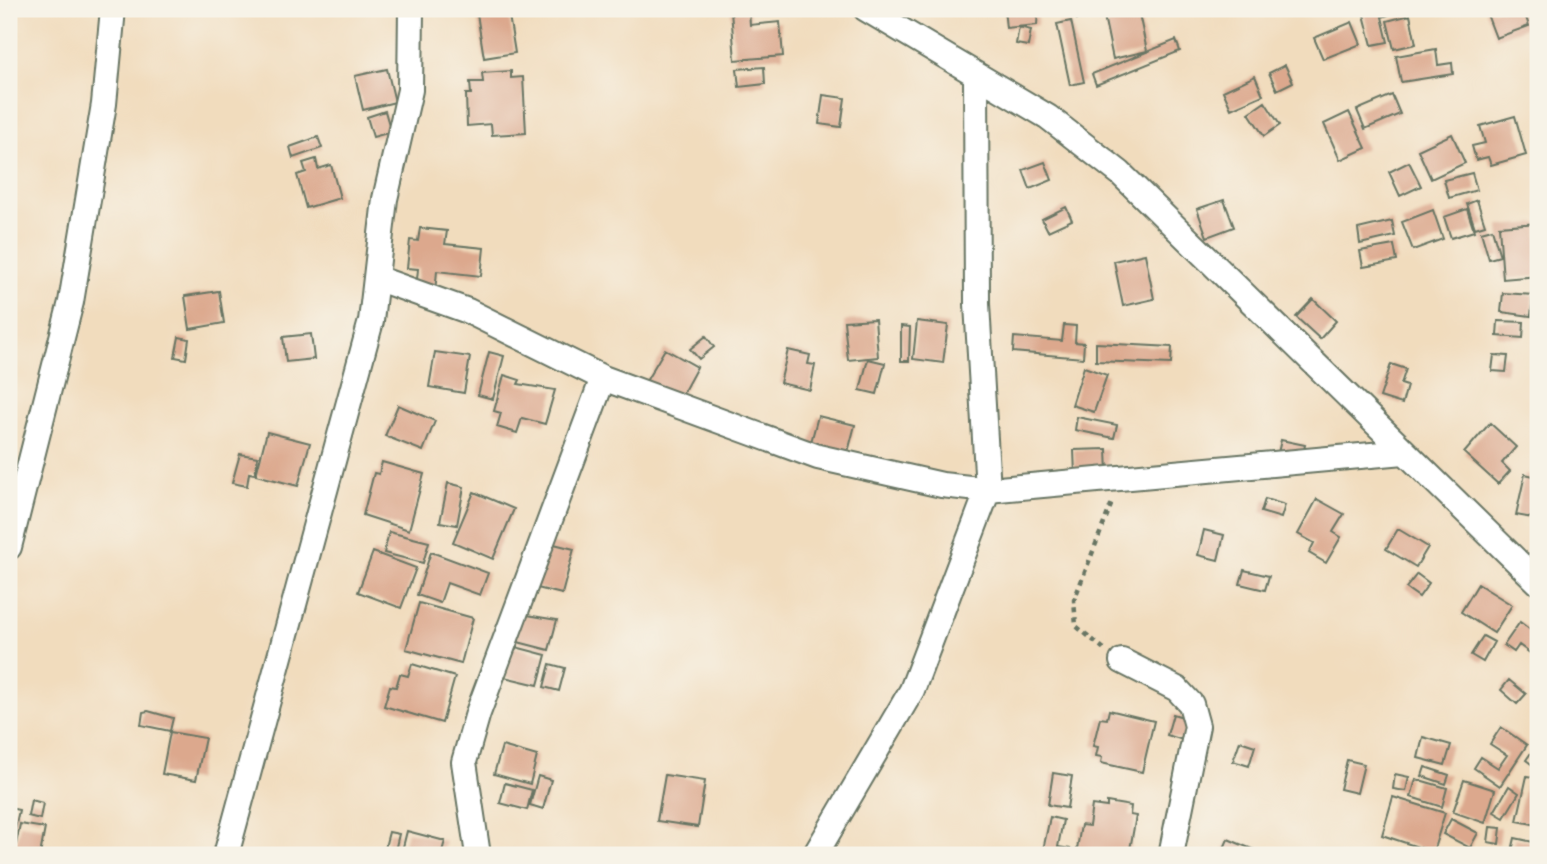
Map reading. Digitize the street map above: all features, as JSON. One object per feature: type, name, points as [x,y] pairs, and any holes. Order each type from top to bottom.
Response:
[{"type":"street","points":[[9,547],[71,302],[104,104],[113,9]]},
{"type":"street","points":[[226,855],[371,321],[385,200],[410,90],[411,9]]},
{"type":"street","points":[[866,9],[1048,117],[1120,173],[1538,582]]},
{"type":"street","points":[[815,855],[912,690],[988,490],[977,304],[976,75]]},
{"type":"street","points":[[376,278],[468,311],[603,378],[818,457],[942,485],[988,490],[1404,452]]},
{"type":"street","points":[[478,855],[468,806],[464,762],[478,713],[603,378]]},
{"type":"street","points":[[1122,661],[1177,689],[1191,704],[1198,726],[1171,855]]},
{"type":"path","points":[[1119,477],[1110,511],[1074,600],[1076,626],[1122,661]]},
{"type":"building","points":[[508,9],[515,53],[484,58],[477,14]]},
{"type":"building","points":[[1004,9],[1038,9],[1037,25],[1006,28]]},
{"type":"building","points":[[1073,9],[1103,9],[1077,19]]},
{"type":"building","points":[[1138,9],[1147,51],[1113,59],[1104,16]]},
{"type":"building","points":[[1386,9],[1388,15],[1382,17],[1388,42],[1372,45],[1363,11]]},
{"type":"building","points":[[1485,9],[1523,9],[1529,26],[1496,38]]},
{"type":"building","points":[[749,10],[750,25],[780,22],[783,56],[735,60],[731,11]]},
{"type":"building","points":[[1410,15],[1416,44],[1394,49],[1387,21]]},
{"type":"building","points":[[1071,21],[1084,82],[1070,85],[1057,24]]},
{"type":"building","points":[[1352,22],[1361,44],[1323,59],[1314,38]]},
{"type":"building","points":[[1019,27],[1031,30],[1028,46],[1016,44]]},
{"type":"building","points":[[1176,40],[1180,51],[1096,85],[1092,74]]},
{"type":"building","points":[[1436,49],[1438,65],[1452,63],[1453,74],[1401,82],[1396,56]]},
{"type":"building","points":[[1285,65],[1293,82],[1277,90],[1269,73]]},
{"type":"building","points":[[764,67],[765,84],[739,87],[737,69]]},
{"type":"building","points":[[387,69],[395,102],[363,110],[355,76]]},
{"type":"building","points":[[511,71],[511,78],[523,77],[526,133],[492,135],[491,124],[467,126],[466,94],[471,94],[470,82],[483,82],[482,73]]},
{"type":"building","points":[[1255,76],[1263,95],[1231,109],[1223,91]]},
{"type":"building","points":[[823,95],[845,98],[841,127],[819,124]]},
{"type":"building","points":[[1392,95],[1400,114],[1365,129],[1357,110]]},
{"type":"building","points":[[1265,102],[1280,125],[1264,136],[1249,113]]},
{"type":"building","points":[[385,111],[391,132],[373,137],[367,117]]},
{"type":"building","points":[[1349,112],[1366,148],[1340,160],[1324,124]]},
{"type":"building","points":[[1515,116],[1526,155],[1491,165],[1488,157],[1476,160],[1472,146],[1485,143],[1480,126]]},
{"type":"building","points":[[1452,134],[1465,163],[1431,179],[1418,150]]},
{"type":"building","points":[[318,137],[322,148],[293,158],[290,147]]},
{"type":"building","points":[[316,159],[318,169],[331,165],[340,198],[306,208],[297,175],[306,172],[303,163]]},
{"type":"building","points":[[1045,162],[1052,180],[1030,189],[1023,170]]},
{"type":"building","points":[[1409,162],[1421,186],[1400,196],[1389,172]]},
{"type":"building","points":[[1472,173],[1477,190],[1449,198],[1444,180]]},
{"type":"building","points":[[1224,200],[1234,227],[1207,237],[1197,209]]},
{"type":"building","points":[[1477,200],[1485,225],[1475,228],[1467,204]]},
{"type":"building","points":[[1066,207],[1072,220],[1048,231],[1042,219]]},
{"type":"building","points":[[1467,209],[1474,231],[1451,238],[1444,217]]},
{"type":"building","points":[[1433,210],[1443,239],[1413,250],[1402,222]]},
{"type":"building","points":[[1392,221],[1395,236],[1360,244],[1358,229]]},
{"type":"building","points":[[1538,223],[1538,276],[1503,279],[1499,226]]},
{"type":"building","points":[[420,228],[447,231],[445,244],[484,248],[481,276],[437,271],[435,292],[416,290],[418,269],[407,268],[410,240],[418,241]]},
{"type":"building","points":[[1492,229],[1500,256],[1489,259],[1481,232]]},
{"type":"building","points":[[1394,245],[1397,261],[1363,267],[1360,251]]},
{"type":"building","points":[[1145,254],[1154,299],[1123,306],[1114,261]]},
{"type":"building","points":[[219,291],[224,323],[190,329],[185,296]]},
{"type":"building","points":[[1503,293],[1533,295],[1531,316],[1501,312]]},
{"type":"building","points":[[1313,299],[1336,321],[1320,339],[1296,317]]},
{"type":"building","points":[[875,319],[878,357],[848,360],[844,321]]},
{"type":"building","points":[[917,321],[948,325],[943,363],[913,359]]},
{"type":"building","points":[[1498,321],[1524,322],[1523,338],[1497,336]]},
{"type":"building","points":[[1064,325],[1076,326],[1075,342],[1084,343],[1083,358],[1013,352],[1014,337],[1062,341]]},
{"type":"building","points":[[901,326],[910,327],[909,361],[901,361]]},
{"type":"building","points":[[311,334],[314,359],[286,362],[283,337]]},
{"type":"building","points":[[706,336],[714,347],[699,359],[690,349]]},
{"type":"building","points":[[179,337],[189,339],[186,359],[175,357]]},
{"type":"building","points":[[1096,343],[1172,347],[1171,364],[1096,361]]},
{"type":"building","points":[[665,349],[697,367],[678,402],[645,383]]},
{"type":"building","points":[[788,350],[810,355],[808,364],[815,365],[810,390],[780,383]]},
{"type":"building","points":[[435,352],[470,357],[464,393],[429,387]]},
{"type":"building","points":[[489,352],[504,356],[493,399],[478,395]]},
{"type":"building","points":[[1494,355],[1508,356],[1506,372],[1492,371]]},
{"type":"building","points":[[868,359],[885,363],[877,394],[860,390]]},
{"type":"building","points":[[1391,364],[1406,369],[1401,384],[1407,386],[1402,404],[1380,397]]},
{"type":"building","points":[[1084,367],[1107,375],[1094,412],[1072,405]]},
{"type":"building","points":[[504,375],[520,380],[518,384],[555,390],[545,424],[522,418],[517,433],[497,427],[501,413],[494,411]]},
{"type":"building","points":[[398,405],[435,421],[423,451],[385,436]]},
{"type":"building","points":[[818,416],[855,425],[847,456],[810,446]]},
{"type":"building","points":[[1077,417],[1117,425],[1114,438],[1075,430]]},
{"type":"building","points":[[1490,423],[1516,447],[1502,463],[1510,471],[1498,484],[1464,453]]},
{"type":"building","points":[[267,432],[310,443],[298,486],[256,475]]},
{"type":"building","points":[[1281,440],[1305,445],[1302,459],[1278,453]]},
{"type":"building","points":[[1107,449],[1108,474],[1075,475],[1074,450]]},
{"type":"building","points":[[240,454],[258,457],[255,474],[249,473],[247,486],[232,483]]},
{"type":"building","points":[[382,462],[424,474],[409,530],[363,515],[374,473],[379,474]]},
{"type":"building","points":[[1525,474],[1538,477],[1538,519],[1516,515]]},
{"type":"building","points":[[448,483],[464,487],[457,525],[440,522]]},
{"type":"building","points":[[474,492],[514,509],[493,559],[453,542]]},
{"type":"building","points":[[1265,499],[1285,505],[1281,518],[1261,512]]},
{"type":"building","points":[[1317,499],[1344,514],[1333,532],[1341,537],[1326,563],[1309,553],[1314,543],[1298,534]]},
{"type":"building","points":[[1398,529],[1428,547],[1416,567],[1386,549]]},
{"type":"building","points":[[1204,530],[1224,535],[1218,560],[1198,555]]},
{"type":"building","points":[[389,532],[429,542],[423,563],[384,553]]},
{"type":"building","points":[[550,543],[574,549],[562,594],[533,587]]},
{"type":"building","points":[[373,552],[416,568],[401,608],[358,592]]},
{"type":"building","points":[[431,552],[488,573],[480,595],[447,583],[440,603],[417,595]]},
{"type":"building","points":[[1244,570],[1269,576],[1265,590],[1240,584]]},
{"type":"building","points":[[1417,574],[1429,583],[1419,597],[1406,588]]},
{"type":"building","points":[[1478,584],[1512,605],[1494,633],[1461,612]]},
{"type":"building","points":[[419,603],[473,618],[461,664],[406,649]]},
{"type":"building","points":[[521,614],[557,620],[549,650],[514,641]]},
{"type":"building","points":[[1520,622],[1537,635],[1538,659],[1519,645],[1514,652],[1504,645]]},
{"type":"building","points":[[1483,636],[1494,642],[1483,662],[1471,655]]},
{"type":"building","points":[[508,645],[546,655],[538,685],[500,676]]},
{"type":"building","points":[[412,664],[455,677],[442,723],[384,706],[390,686],[396,687],[400,674],[408,676]]},
{"type":"building","points":[[550,664],[565,668],[559,691],[544,687]]},
{"type":"building","points":[[1509,680],[1526,694],[1517,704],[1501,690]]},
{"type":"building","points":[[1109,710],[1154,721],[1142,772],[1101,763],[1102,757],[1096,756],[1098,747],[1093,746],[1100,718],[1107,719]]},
{"type":"building","points":[[143,712],[173,718],[170,731],[141,725]]},
{"type":"building","points":[[1173,714],[1189,719],[1183,740],[1167,735]]},
{"type":"building","points":[[1501,727],[1527,745],[1500,786],[1474,768],[1481,757],[1498,768],[1507,755],[1490,744]]},
{"type":"building","points":[[170,732],[205,738],[196,780],[162,774]]},
{"type":"building","points":[[1423,737],[1451,745],[1445,765],[1418,758]]},
{"type":"building","points":[[1240,741],[1255,746],[1249,766],[1233,761]]},
{"type":"building","points":[[1538,743],[1538,769],[1526,760]]},
{"type":"building","points":[[502,746],[537,756],[530,784],[494,774]]},
{"type":"building","points":[[1347,760],[1364,764],[1357,793],[1340,789]]},
{"type":"building","points":[[1425,767],[1449,775],[1446,784],[1422,776]]},
{"type":"building","points":[[1053,773],[1072,776],[1067,808],[1048,805]]},
{"type":"building","points":[[1395,774],[1409,777],[1406,791],[1393,789]]},
{"type":"building","points":[[665,775],[705,781],[698,827],[657,821]]},
{"type":"building","points":[[538,776],[551,780],[543,809],[530,805]]},
{"type":"building","points":[[1527,776],[1538,778],[1538,825],[1517,821]]},
{"type":"building","points":[[1416,779],[1447,788],[1442,807],[1411,797]]},
{"type":"building","points":[[1464,780],[1495,790],[1485,823],[1453,812]]},
{"type":"building","points":[[505,783],[532,790],[527,810],[500,803]]},
{"type":"building","points":[[1509,786],[1519,793],[1504,818],[1494,812]]},
{"type":"building","points":[[1393,797],[1445,813],[1433,852],[1382,835]]},
{"type":"building","points":[[31,800],[43,803],[40,819],[28,816]]},
{"type":"building","points":[[1107,802],[1131,806],[1130,815],[1136,816],[1129,855],[1076,855],[1081,825],[1089,826],[1092,805],[1107,807]]},
{"type":"building","points":[[9,808],[19,810],[10,853],[9,853]]},
{"type":"building","points":[[1050,817],[1063,820],[1058,847],[1071,849],[1069,855],[1042,855]]},
{"type":"building","points":[[1451,819],[1478,833],[1470,848],[1443,834]]},
{"type":"building","points":[[20,824],[45,828],[40,855],[14,854]]},
{"type":"building","points":[[1490,827],[1501,828],[1499,844],[1488,842]]},
{"type":"building","points":[[407,831],[445,841],[441,855],[401,855]]},
{"type":"building","points":[[389,832],[399,834],[394,855],[383,855]]},
{"type":"building","points":[[1515,838],[1538,843],[1538,855],[1511,855]]},
{"type":"building","points":[[1228,839],[1266,855],[1212,855],[1214,850],[1222,853]]}]
